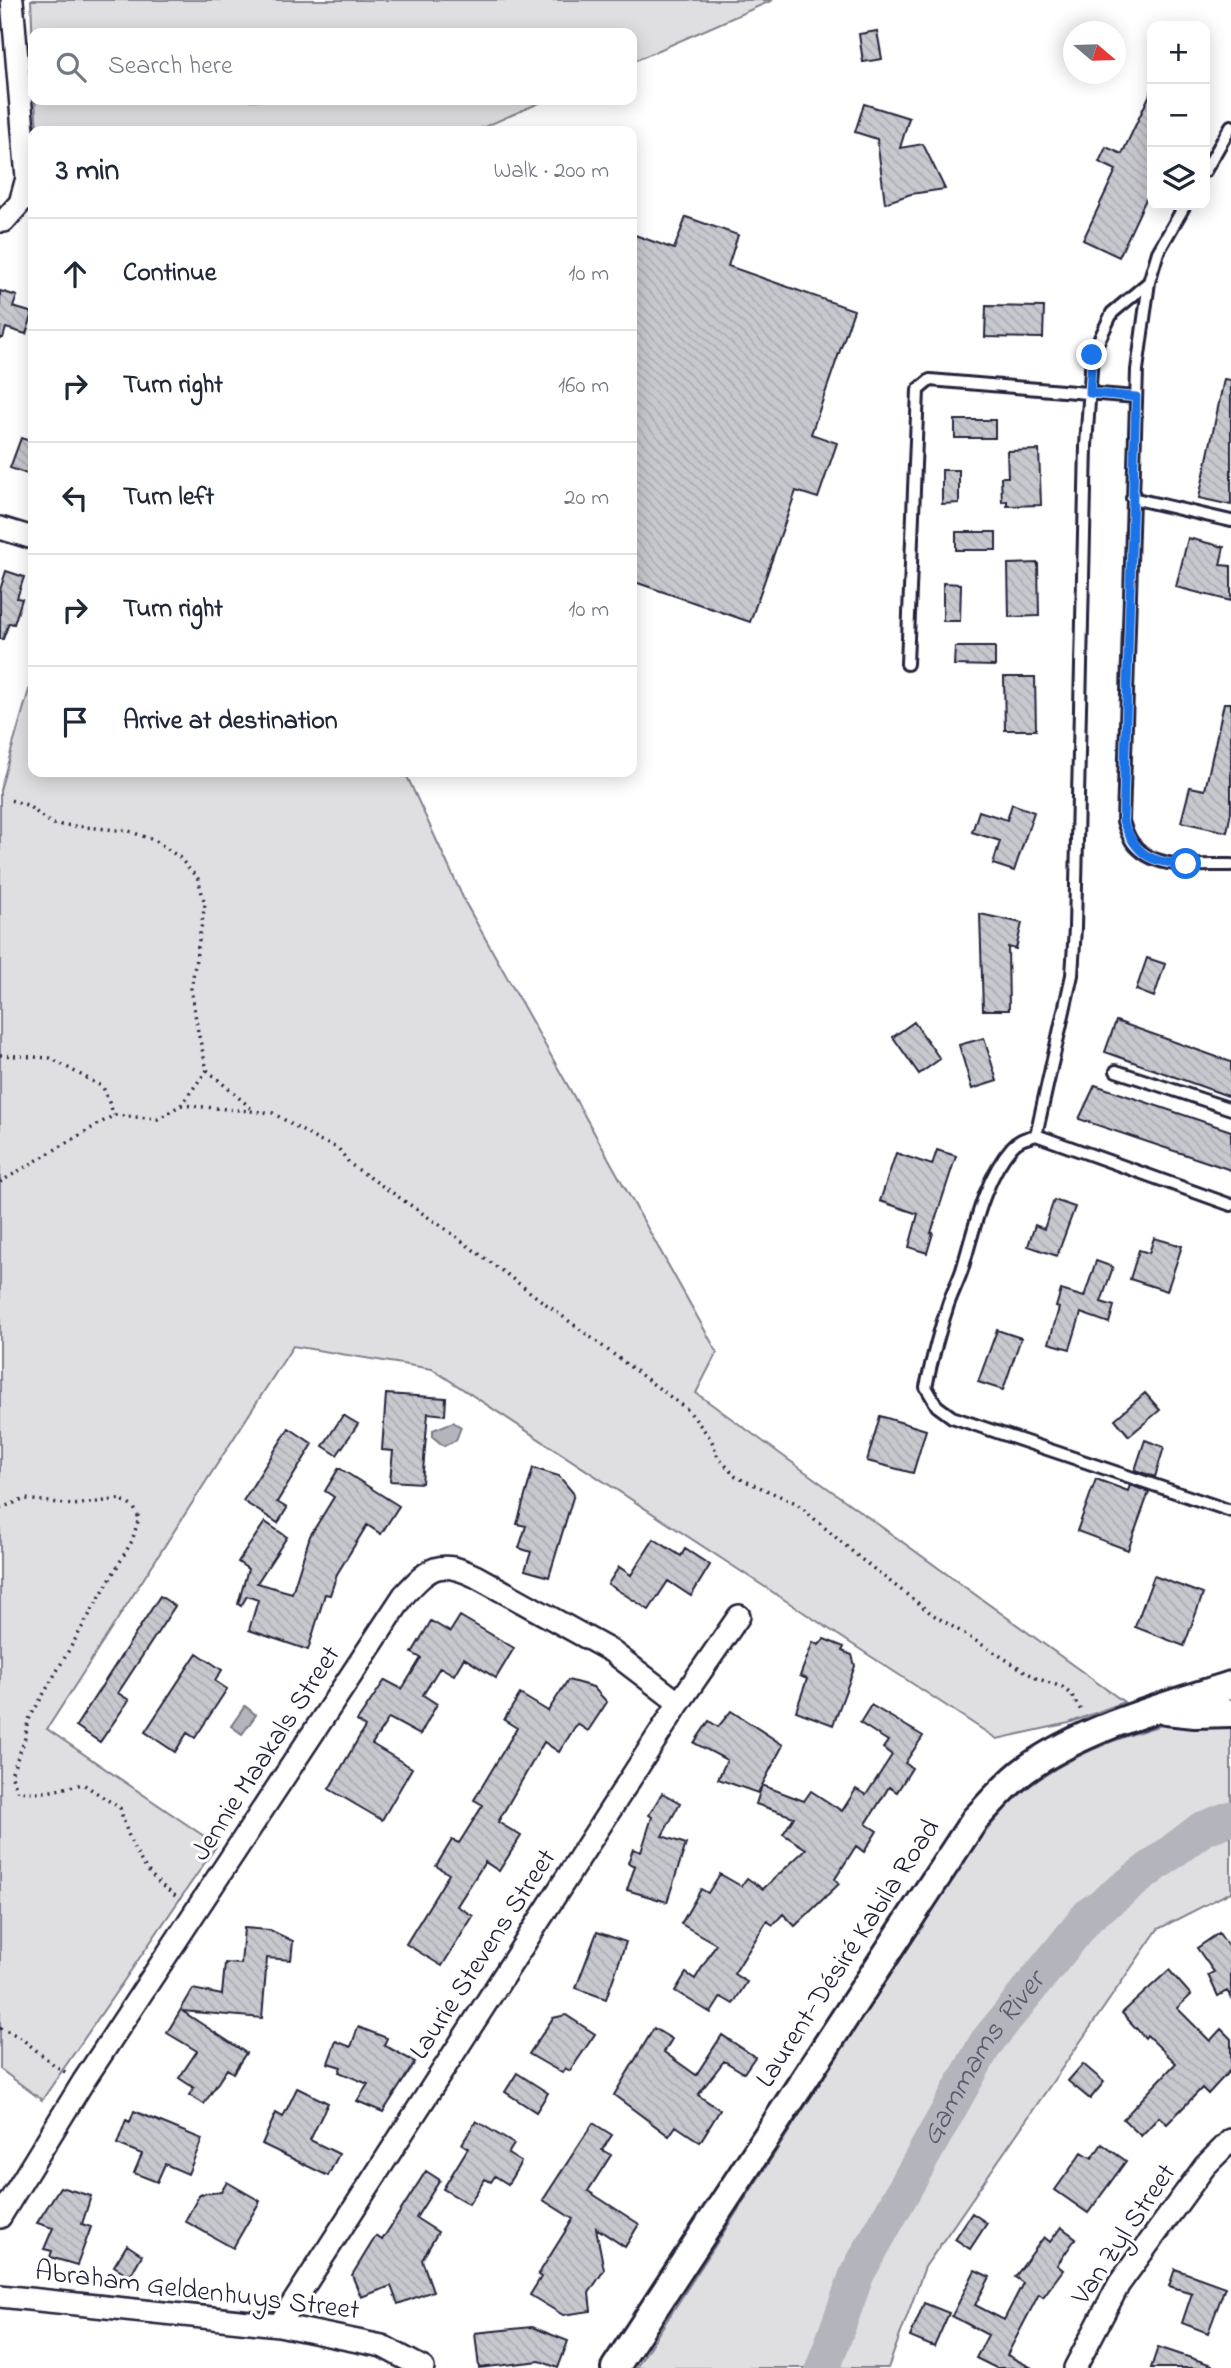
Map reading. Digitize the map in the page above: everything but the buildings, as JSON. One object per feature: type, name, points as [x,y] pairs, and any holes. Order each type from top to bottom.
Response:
[{"type":"street","points":[[0,221],[20,203],[27,178],[12,0]]},
{"type":"street","points":[[0,528],[28,536]]},
{"type":"street","name":"Jennie Maakals Street","points":[[0,2217],[83,2082],[404,1595],[422,1575],[443,1566],[456,1567],[508,1592],[611,1651],[680,1703]]},
{"type":"street","name":"Laurie Stevens Street","points":[[279,2325],[680,1703],[739,1616]]},
{"type":"street","name":"Laurent-Désiré Kabila Road","points":[[615,2368],[975,1819],[1026,1769],[1087,1735],[1231,1685]]},
{"type":"street","points":[[1154,1710],[1195,1714],[1231,1713]]},
{"type":"street","name":"Van Zyl Street","points":[[1075,2368],[1119,2284],[1205,2165],[1231,2140]]},
{"type":"street","name":"Abraham Geldenhuys Street","points":[[0,2296],[279,2325],[382,2346],[423,2368]]},
{"type":"lane","points":[[1210,163],[1231,127]]},
{"type":"lane","points":[[1182,210],[1158,252],[1149,282],[1137,370],[1123,821],[1130,841],[1146,856],[1166,863],[1231,866]]},
{"type":"lane","points":[[1036,1135],[1073,964],[1086,446],[1092,355],[1112,313],[1149,282]]},
{"type":"lane","points":[[907,664],[918,390],[930,380],[1136,397]]},
{"type":"lane","points":[[1132,498],[1231,521]]},
{"type":"lane","points":[[1116,1071],[1231,1110]]},
{"type":"lane","points":[[1231,1205],[1036,1135],[1020,1140],[1012,1147],[999,1168],[979,1211],[932,1357],[926,1387],[936,1406],[951,1417],[1231,1511]]},
{"type":"path","points":[[10,800],[27,805],[52,824],[129,831],[156,842],[180,857],[198,879],[205,904],[191,989],[207,1070],[254,1111]]},
{"type":"path","points":[[0,1055],[50,1058],[103,1087],[114,1115]]},
{"type":"path","points":[[0,1182],[114,1115],[158,1119],[181,1105],[207,1070]]},
{"type":"path","points":[[181,1105],[272,1113],[319,1141],[338,1148],[350,1164],[447,1230],[688,1410],[712,1440],[718,1457],[736,1477],[796,1503],[861,1559],[932,1614],[1036,1678],[1062,1687],[1071,1694],[1082,1713]]},
{"type":"path","points":[[0,1508],[26,1499],[74,1505],[121,1499],[134,1508],[139,1518],[132,1541],[28,1721],[24,1742],[11,1774],[18,1792],[47,1792],[83,1784],[120,1808],[128,1839],[140,1862],[172,1893],[198,1910]]},
{"type":"path","points":[[0,2028],[29,2042],[53,2065],[83,2082]]},
{"type":"shaded area","points":[[31,0],[773,0],[637,60],[637,28],[32,28]]},
{"type":"shaded area","points":[[35,105],[535,105],[486,126],[37,126]]},
{"type":"shaded area","points":[[28,693],[28,777],[407,777],[466,904],[717,1352],[696,1393],[1124,1702],[1069,1723],[997,1739],[432,1369],[293,1346],[47,1729],[217,1845],[42,2100],[0,2069],[0,790]]},
{"type":"shaded area","points":[[453,1422],[461,1427],[456,1440],[444,1446],[433,1437],[433,1430]]},
{"type":"shaded area","points":[[245,1706],[256,1715],[242,1734],[231,1726]]},
{"type":"shaded area","points":[[1231,1713],[1231,1892],[1158,1929],[925,2267],[888,2368],[636,2368],[961,1865],[1000,1815],[1031,1785],[1091,1750],[1157,1726]]},
{"type":"waterway","name":"Gammams River","points":[[823,2368],[857,2274],[986,2043],[1089,1915],[1202,1829],[1231,1818]]},
{"type":"route","points":[[1092,355],[1090,393],[1136,397],[1123,821],[1130,841],[1146,856],[1166,863],[1186,864]]}]
